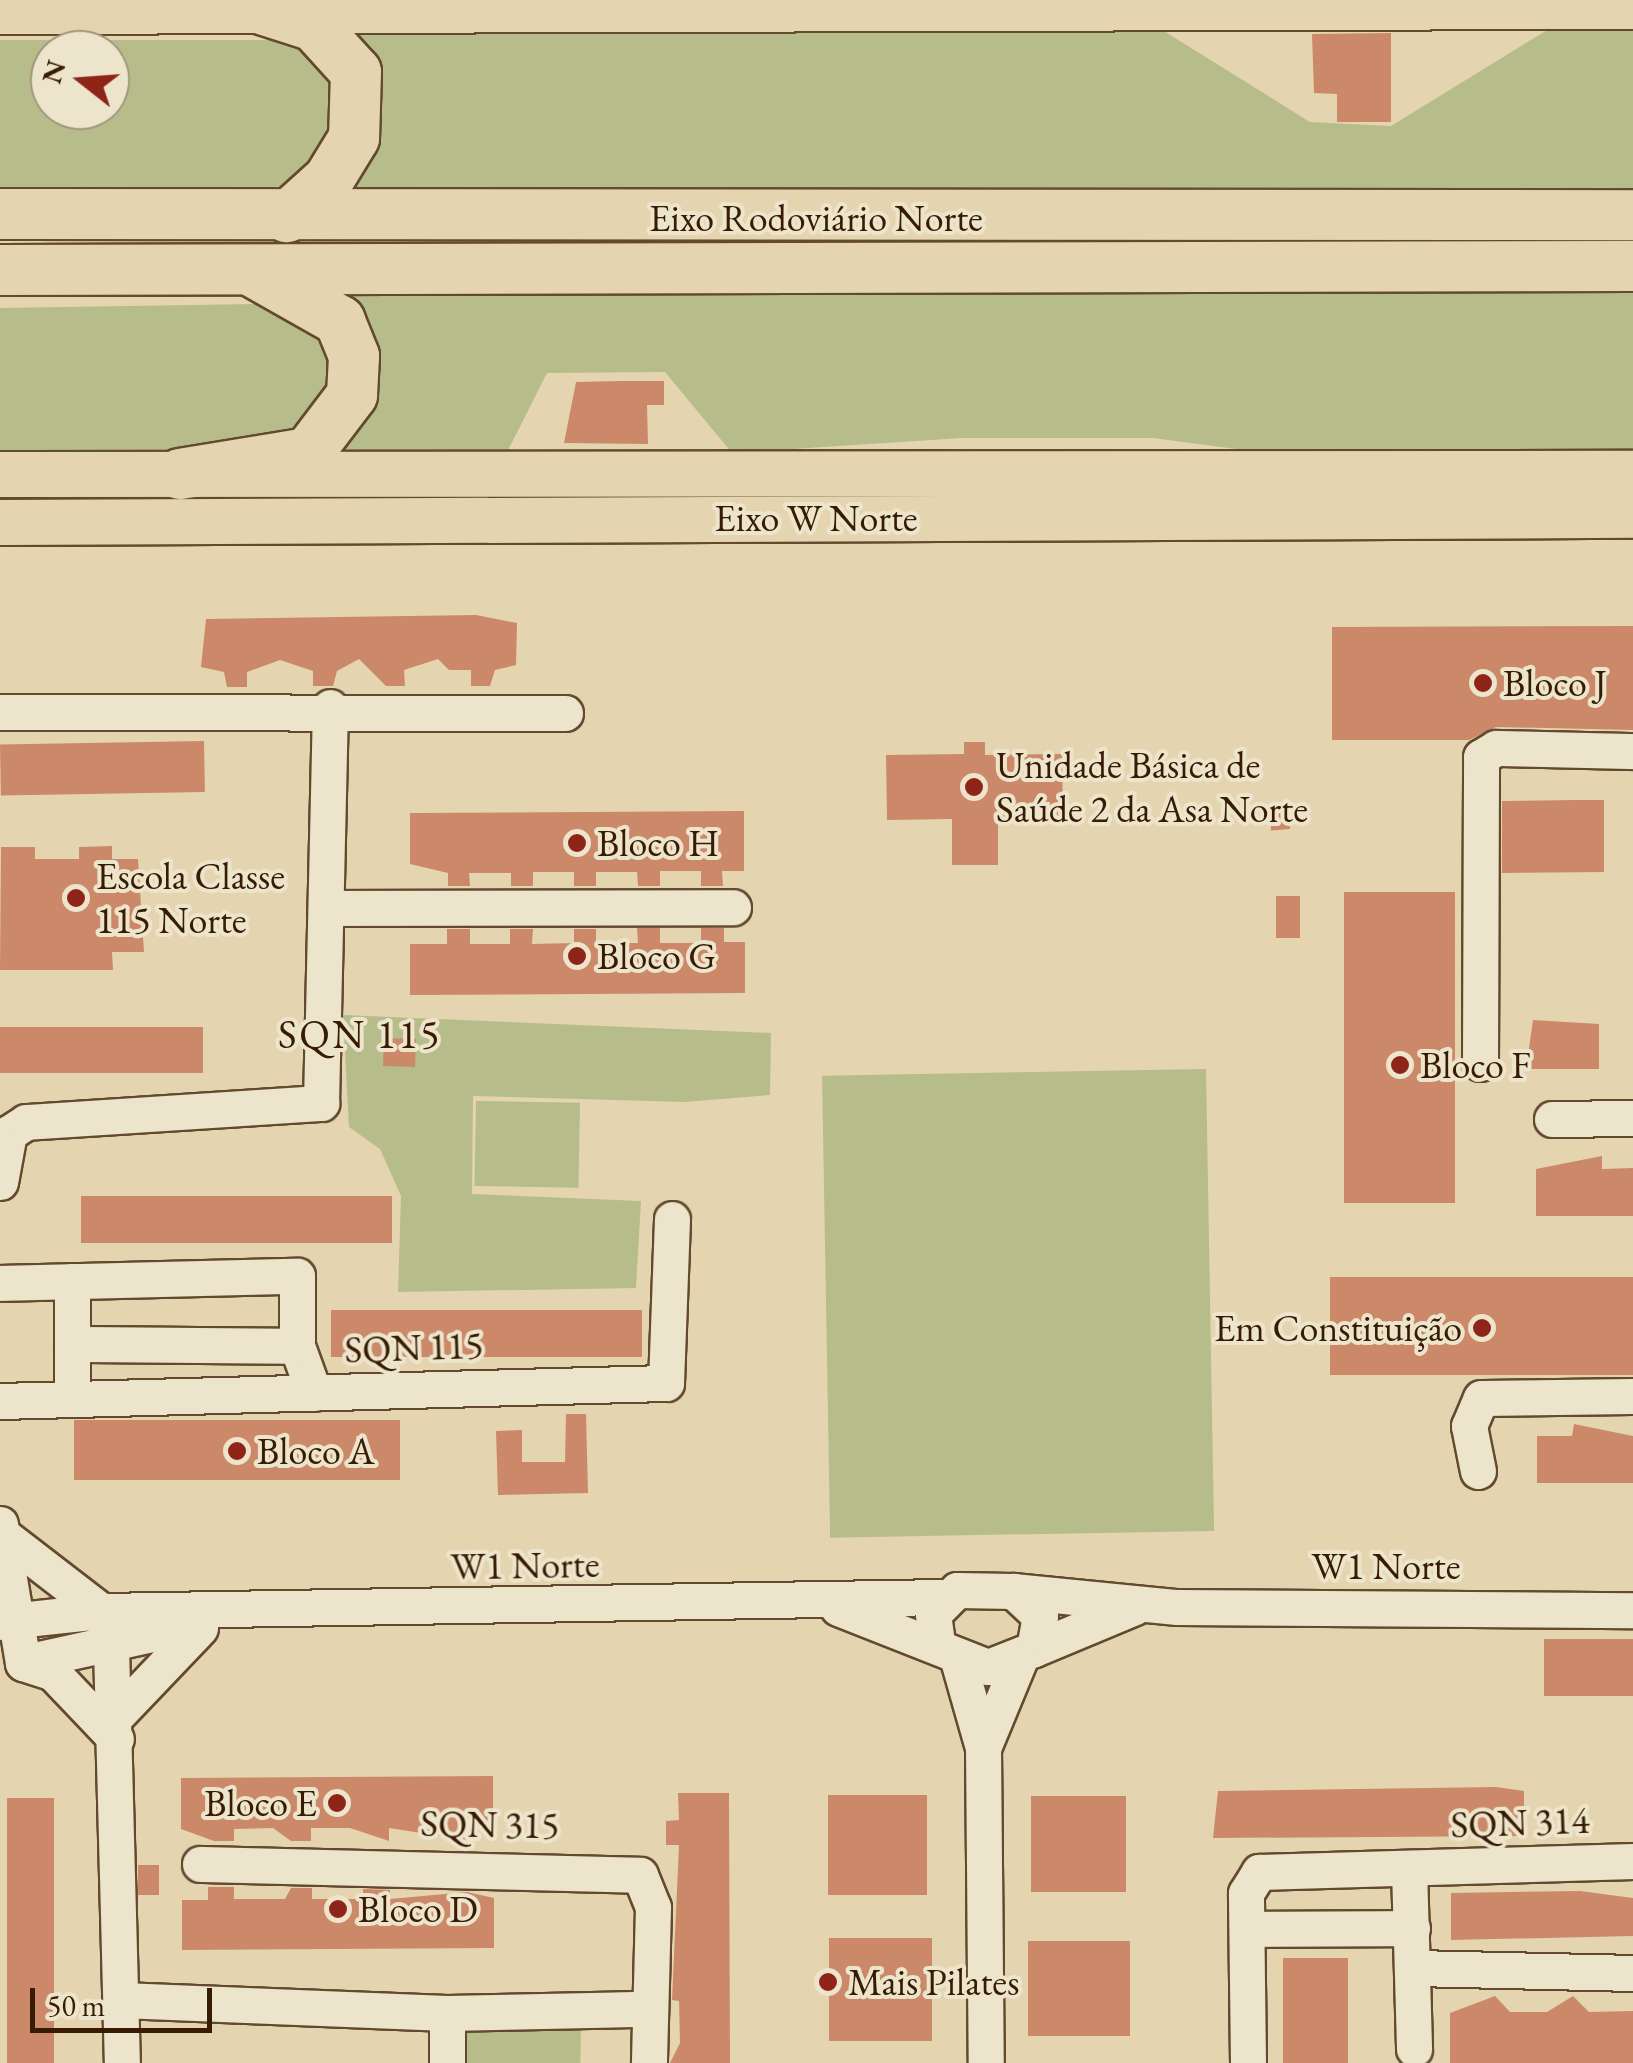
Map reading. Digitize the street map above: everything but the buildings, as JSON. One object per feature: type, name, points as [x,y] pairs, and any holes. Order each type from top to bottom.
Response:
[{"type":"highway","points":[[258,8],[314,26],[356,72],[354,138],[329,179],[287,216]]},
{"type":"highway","name":"Eixo Rodoviário Norte","points":[[0,214],[1633,215]]},
{"type":"highway","name":"Eixo Rodoviário Norte","points":[[0,270],[1633,266]]},
{"type":"highway","points":[[180,474],[308,453],[352,394],[354,356],[340,322],[246,269]]},
{"type":"main road","points":[[0,11],[1633,6]]},
{"type":"main road","name":"Eixo W Norte","points":[[0,474],[1633,473]]},
{"type":"main road","name":"Eixo W Norte","points":[[0,522],[1633,515]]},
{"type":"street","points":[[0,1182],[9,1132],[26,1122],[320,1103],[331,908],[330,707]]},
{"type":"street","points":[[0,712],[330,707],[565,713]]},
{"type":"street","points":[[1480,1062],[1482,758],[1496,748],[1633,752]]},
{"type":"street","points":[[331,908],[733,907]]},
{"type":"street","points":[[1552,1119],[1633,1118]]},
{"type":"street","name":"SQN 115","points":[[0,1400],[666,1383],[672,1219]]},
{"type":"street","points":[[0,1283],[296,1276],[297,1346],[314,1392]]},
{"type":"street","points":[[72,1281],[72,1399]]},
{"type":"street","points":[[72,1344],[297,1346]]},
{"type":"street","points":[[1478,1471],[1469,1426],[1481,1398],[1633,1396]]},
{"type":"street","points":[[1,1535],[101,1611],[111,1647],[117,1726],[122,2063]]},
{"type":"street","points":[[1,1535],[11,1664],[53,1672],[117,1726]]},
{"type":"street","points":[[983,1748],[1040,1616],[1013,1591],[984,1586],[943,1597],[932,1614],[983,1748],[986,2063]]},
{"type":"street","name":"W1 Norte","points":[[1013,1591],[1138,1606],[1633,1610]]},
{"type":"street","name":"W1 Norte","points":[[8,1621],[101,1611],[218,1618],[943,1597]]},
{"type":"street","name":"W1 Norte","points":[[823,1602],[948,1651]]},
{"type":"street","name":"W1 Norte","points":[[1026,1655],[1138,1606]]},
{"type":"street","points":[[117,1726],[218,1618]]},
{"type":"street","name":"W1 Norte","points":[[11,1664],[111,1647],[218,1618]]},
{"type":"street","points":[[948,1651],[988,1668],[1026,1655]]},
{"type":"street","name":"SQN 314","points":[[1248,2063],[1246,1893],[1259,1872],[1633,1861]]},
{"type":"street","name":"SQN 315","points":[[200,1864],[624,1870],[646,1880],[653,1907],[646,2010],[648,2063]]},
{"type":"street","name":"SQN 314","points":[[1409,1868],[1414,2049]]},
{"type":"street","points":[[1246,1929],[1412,1928]]},
{"type":"street","points":[[1414,1968],[1633,1973]]},
{"type":"street","points":[[121,2000],[447,2013],[646,2010]]},
{"type":"street","points":[[447,2013],[448,2063]]},
{"type":"green space","points":[[1562,21],[1633,21],[1633,190],[340,204],[334,23],[1151,23],[1310,122],[1391,126]]},
{"type":"green space","points":[[0,40],[30,40],[30,130],[130,130],[130,40],[272,40],[311,48],[345,100],[309,186],[0,193]]},
{"type":"green space","points":[[1297,287],[1633,293],[1633,458],[1290,456],[1153,438],[962,438],[732,453],[665,372],[547,373],[501,464],[325,461],[351,432],[326,291]]},
{"type":"green space","points":[[255,304],[318,326],[343,374],[286,449],[0,459],[0,308]]},
{"type":"green space","points":[[343,1015],[771,1033],[770,1095],[685,1102],[473,1096],[472,1194],[641,1201],[636,1288],[398,1292],[401,1196],[380,1149],[349,1127]]},
{"type":"green space","points":[[1206,1069],[1214,1531],[830,1538],[822,1076]]},
{"type":"green space","points":[[476,1101],[580,1103],[579,1188],[475,1186]]},
{"type":"green space","points":[[456,2024],[581,2026],[580,2063],[455,2063]]},
{"type":"place","name":"Bloco J","points":[[1483,683]]},
{"type":"place","name":"Unidade Básica de Saúde 2 da Asa Norte","points":[[974,787]]},
{"type":"place","name":"Bloco H","points":[[577,843]]},
{"type":"place","name":"Escola Classe 115 Norte","points":[[76,898]]},
{"type":"place","name":"Bloco G","points":[[577,956]]},
{"type":"place","name":"Bloco F","points":[[1400,1065]]},
{"type":"place","name":"Em Constituição","points":[[1482,1328]]},
{"type":"place","name":"Bloco A","points":[[237,1451]]},
{"type":"place","name":"Bloco E","points":[[337,1803]]},
{"type":"place","name":"Bloco D","points":[[338,1909]]},
{"type":"place","name":"Mais Pilates","points":[[828,1982]]},
{"type":"district","name":"SQN 115","points":[[360,1034]]}]
